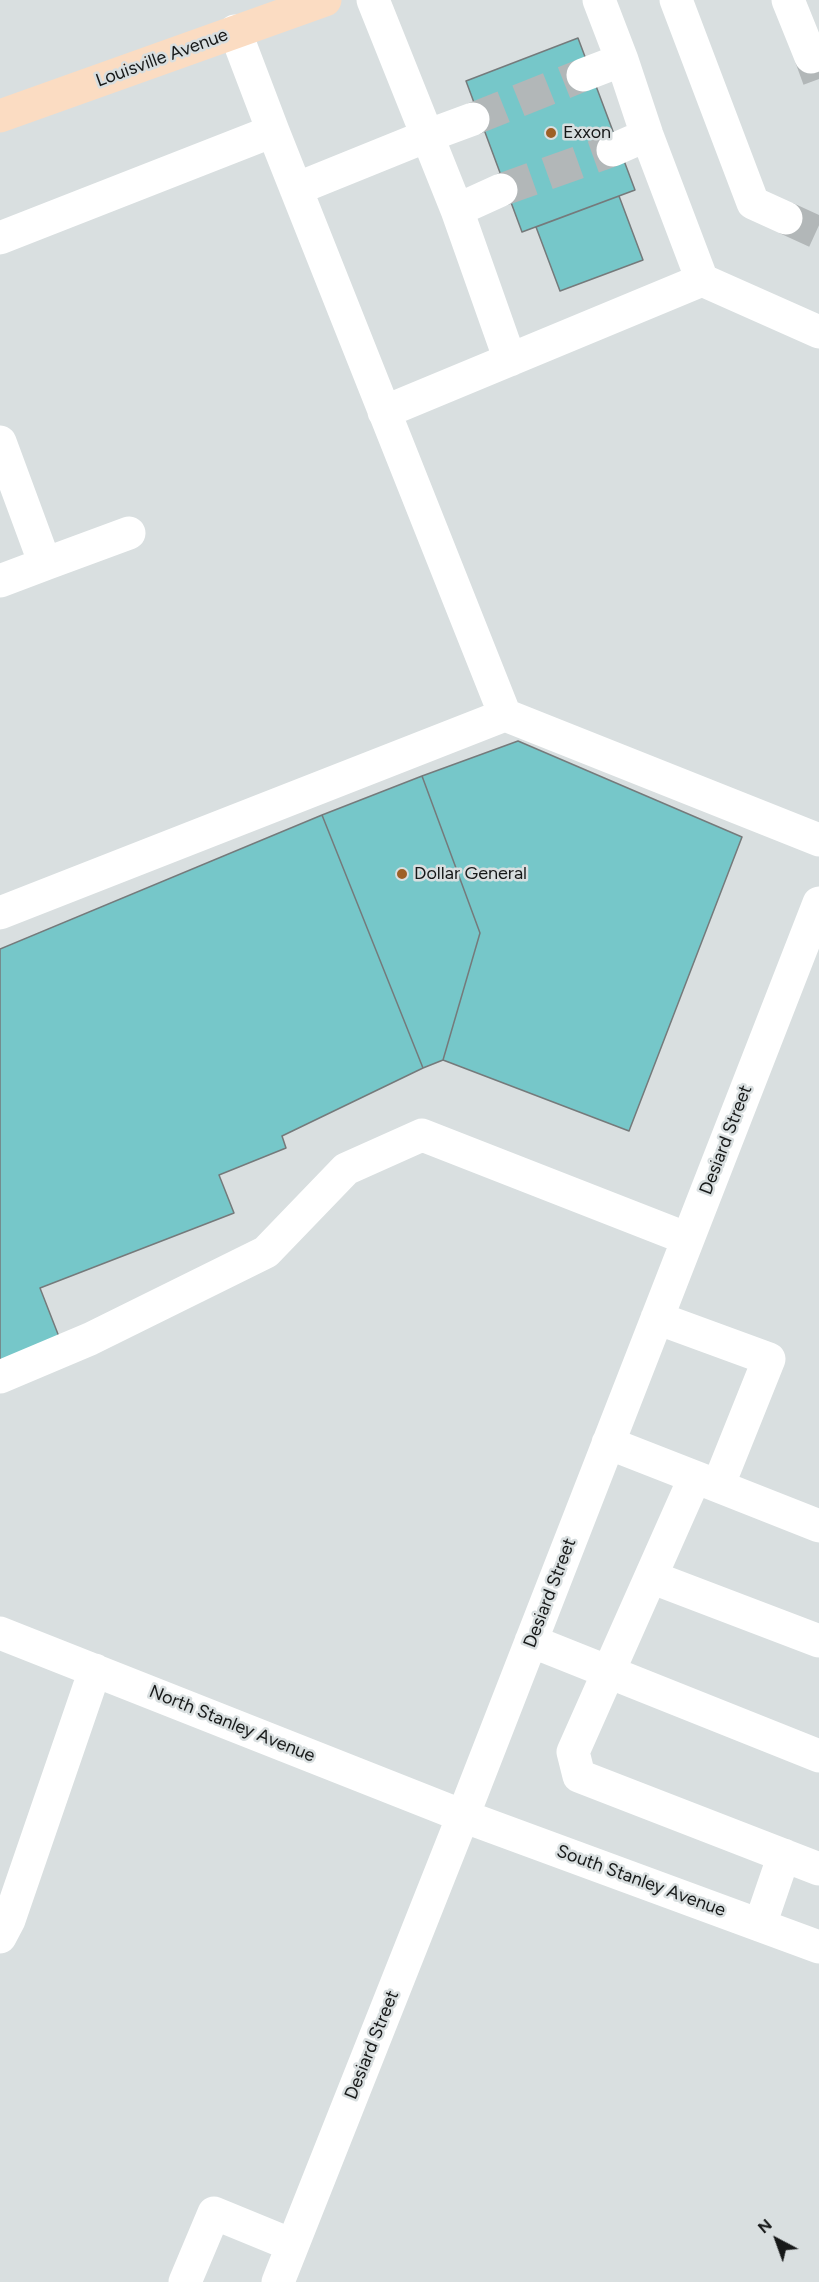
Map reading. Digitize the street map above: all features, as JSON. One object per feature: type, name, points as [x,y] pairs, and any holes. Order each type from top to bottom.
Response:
[{"type":"main road","name":"Louisville Avenue","points":[[0,116],[235,31],[276,8],[325,0]]},
{"type":"street","points":[[373,0],[457,210],[510,360]]},
{"type":"street","points":[[599,0],[702,280],[819,332]]},
{"type":"street","points":[[676,0],[753,203],[786,218]]},
{"type":"street","points":[[788,0],[811,57]]},
{"type":"street","points":[[796,0],[819,18]]},
{"type":"street","points":[[235,31],[505,715]]},
{"type":"street","points":[[583,75],[622,60]]},
{"type":"street","points":[[296,189],[473,119]]},
{"type":"street","points":[[0,238],[273,131]]},
{"type":"street","points":[[613,150],[647,135]]},
{"type":"street","points":[[457,210],[501,190]]},
{"type":"street","points":[[384,412],[702,280]]},
{"type":"street","points":[[0,442],[45,564]]},
{"type":"street","points":[[0,581],[129,533]]},
{"type":"street","points":[[0,913],[505,715],[819,840]]},
{"type":"street","name":"Desiard Street","points":[[278,2282],[463,1816],[819,903]]},
{"type":"street","points":[[0,1377],[90,1339],[266,1252],[346,1169],[422,1135],[688,1239]]},
{"type":"street","points":[[657,1318],[769,1359],[707,1482],[651,1576],[573,1752],[579,1776],[819,1869]]},
{"type":"street","points":[[609,1443],[819,1526]]},
{"type":"street","points":[[651,1576],[819,1641]]},
{"type":"street","name":"North Stanley Avenue","points":[[0,1633],[463,1816]]},
{"type":"street","points":[[531,1641],[819,1756]]},
{"type":"street","points":[[0,1937],[9,1920],[95,1670]]},
{"type":"street","name":"South Stanley Avenue","points":[[463,1816],[819,1947]]},
{"type":"street","points":[[760,1925],[784,1855]]},
{"type":"street","points":[[185,2282],[214,2213],[292,2246]]},
{"type":"building","points":[[578,38],[635,190],[522,232],[466,81]]},
{"type":"building","points":[[619,196],[643,260],[560,291],[536,227]]},
{"type":"building","points":[[518,741],[742,837],[629,1131],[443,1060],[480,933],[422,776]]},
{"type":"building","name":"Dollar General","points":[[422,776],[480,933],[443,1060],[423,1068],[322,815]]},
{"type":"building","points":[[322,815],[423,1068],[282,1136],[286,1148],[219,1175],[234,1213],[40,1288],[63,1347],[0,1371],[0,949]]},
{"type":"tunnel","points":[[811,57],[819,79]]},
{"type":"tunnel","points":[[473,119],[583,75]]},
{"type":"tunnel","points":[[501,190],[613,150]]},
{"type":"tunnel","points":[[786,218],[819,233]]},
{"type":"place","name":"Exxon","points":[[551,133]]},
{"type":"place","name":"Dollar General","points":[[402,874]]}]
